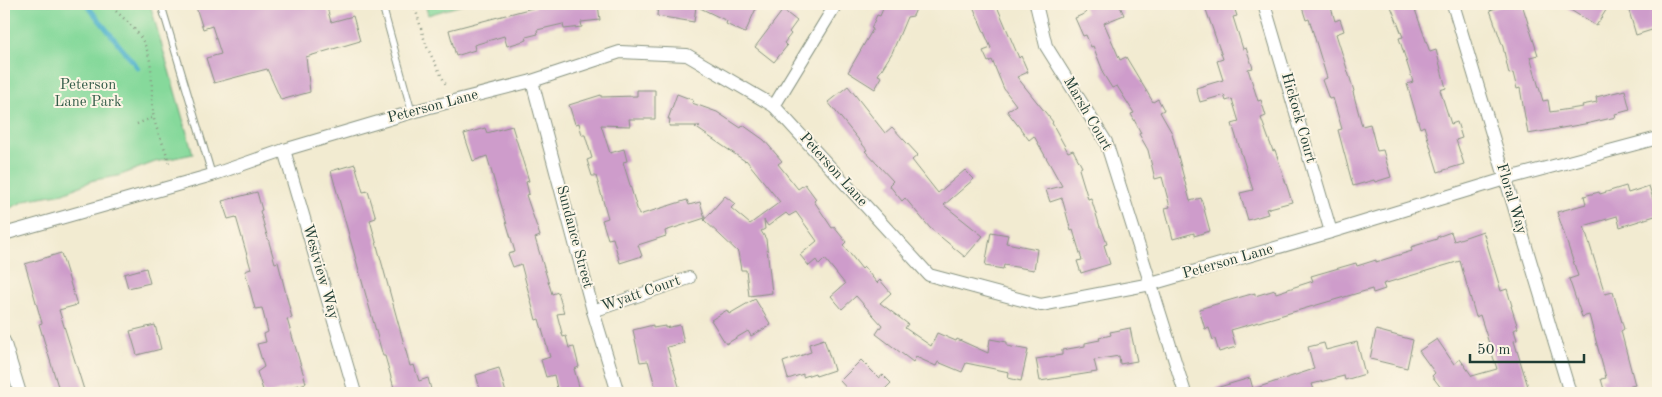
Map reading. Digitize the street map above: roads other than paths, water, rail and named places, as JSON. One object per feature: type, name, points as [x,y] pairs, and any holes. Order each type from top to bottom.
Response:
[{"type":"street","points":[[774,106],[836,4]]},
{"type":"street","name":"Marsh Court","points":[[1036,4],[1046,46],[1106,142],[1185,393]]},
{"type":"street","name":"Hickock Court","points":[[1264,4],[1331,232]]},
{"type":"street","name":"Floral Way","points":[[1453,4],[1504,179],[1570,393]]},
{"type":"street","name":"Peterson Lane","points":[[4,234],[212,175],[284,150],[532,81],[620,52],[687,55],[774,106],[929,275],[1041,305],[1151,284],[1504,179],[1658,138]]},
{"type":"street","name":"Sundance Street","points":[[532,81],[593,311],[618,393]]},
{"type":"street","name":"Westview Way","points":[[284,150],[355,393]]},
{"type":"street","name":"Wyatt Court","points":[[593,311],[689,278]]},
{"type":"street","points":[[4,341],[20,393]]},
{"type":"lane","points":[[161,4],[212,175]]},
{"type":"lane","points":[[382,4],[412,113]]},
{"type":"waterway","points":[[86,4],[138,68]]},
{"type":"park label","name":"Peterson Lane Park","points":[[88,94]]}]
